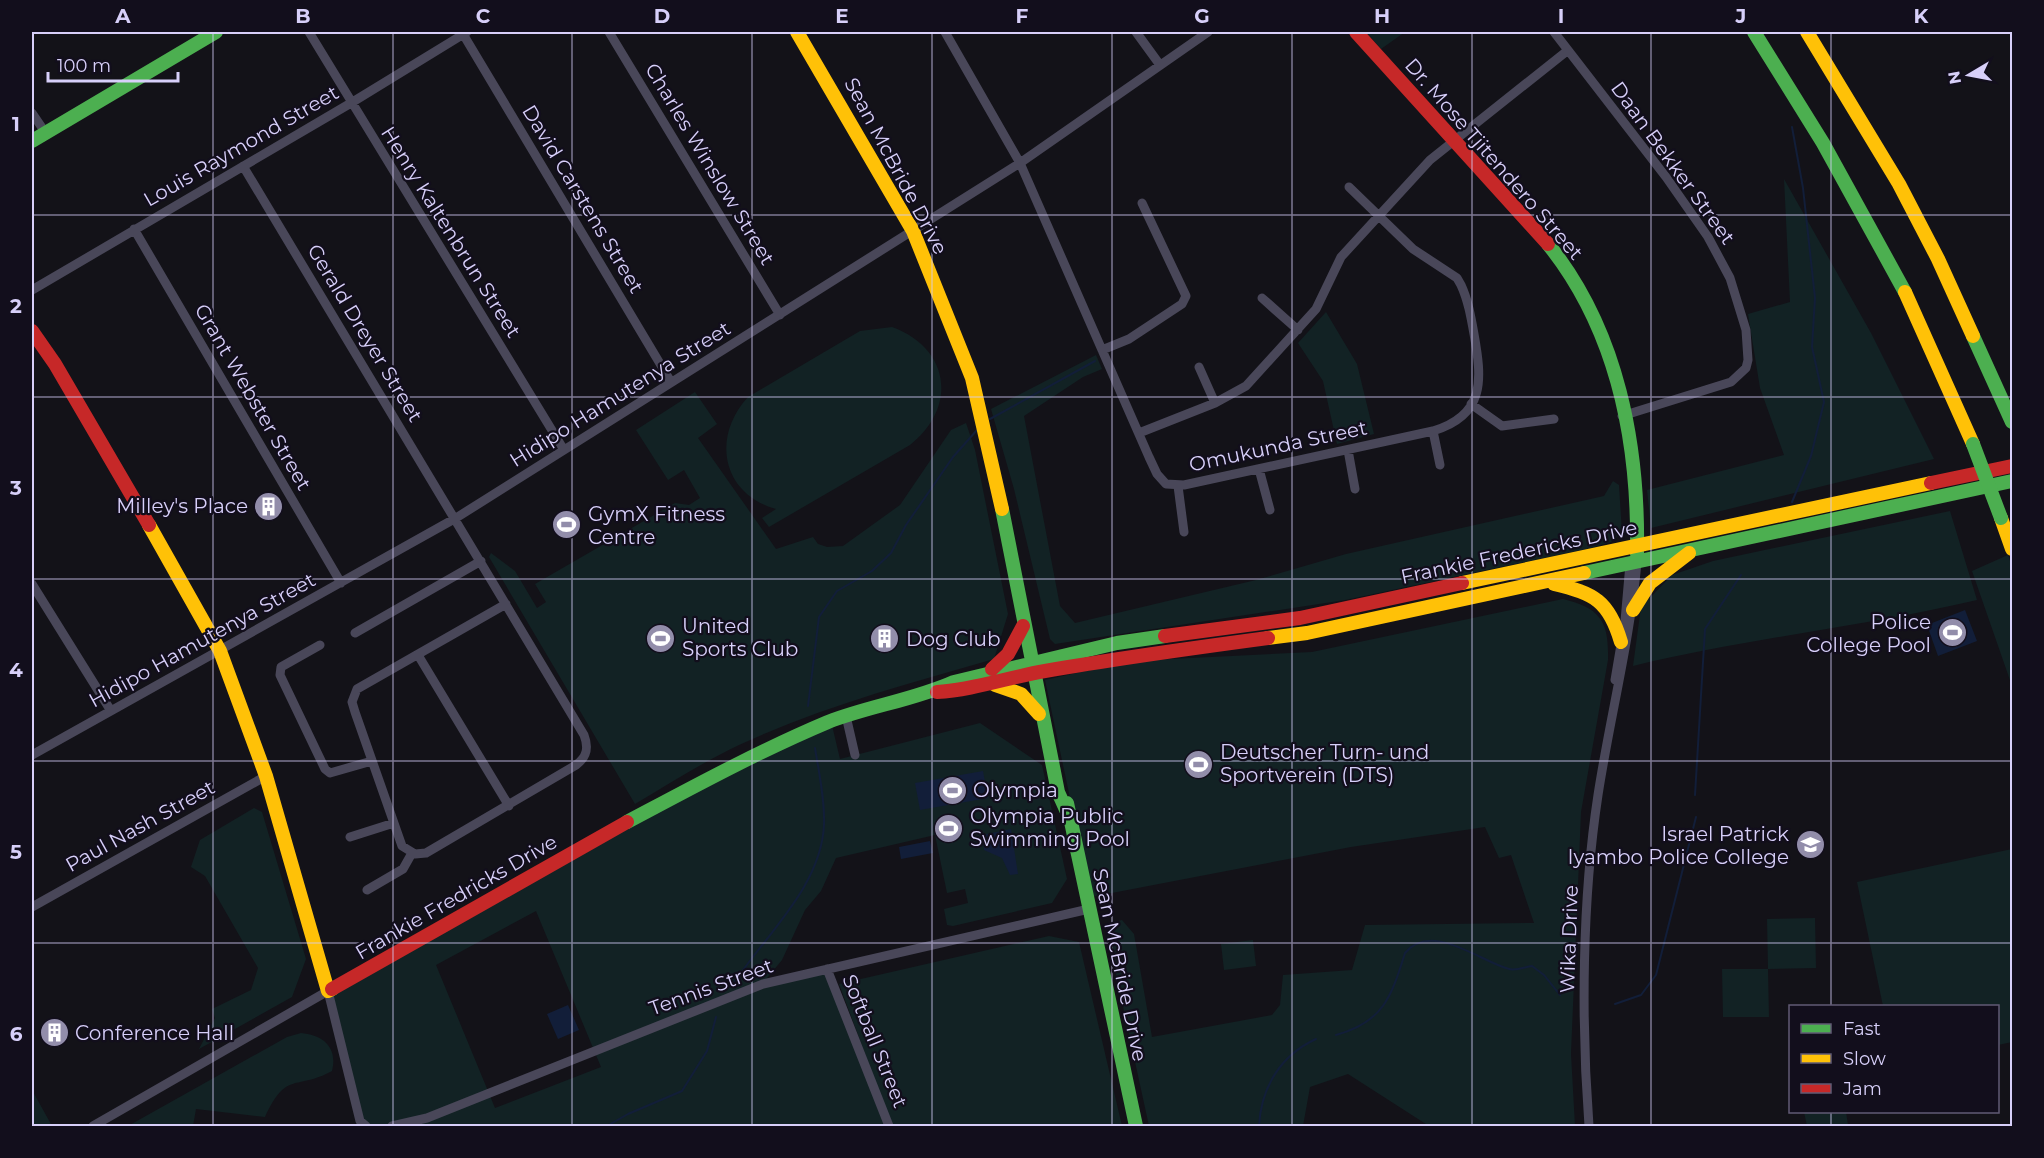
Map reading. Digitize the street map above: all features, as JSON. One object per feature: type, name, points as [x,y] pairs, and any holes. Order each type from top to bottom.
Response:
[{"type":"main road","points":[[32,141],[216,32]]},
{"type":"main road","name":"Sean McBride Drive","points":[[797,32],[912,231],[972,378],[1007,532],[1008,550],[1023,626],[1036,667],[1066,796],[1067,812],[1136,1126]]},
{"type":"main road","name":"Dr. Mose Tjitendero Street","points":[[1356,32],[1451,141],[1549,245],[1569,271],[1600,329],[1623,416],[1634,548],[1633,563]]},
{"type":"main road","points":[[1754,32],[1823,143],[1907,295],[1973,444],[2013,549]]},
{"type":"main road","points":[[1808,32],[1899,183],[1938,259],[2013,422]]},
{"type":"main road","points":[[32,331],[55,364],[186,588],[220,651],[266,776],[328,991]]},
{"type":"main road","name":"Frankie Fredericks Drive","points":[[1036,667],[1131,641],[1300,618],[2013,466]]},
{"type":"main road","name":"Frankie Fredericks Drive","points":[[1036,667],[1307,633],[2013,482]]},
{"type":"main road","name":"Sean McBride Drive","points":[[1007,532],[1015,549],[1043,721],[1058,792],[1067,812]]},
{"type":"main road","points":[[1633,610],[1650,583],[1693,550]]},
{"type":"main road","points":[[1549,582],[1586,591],[1597,597],[1612,614],[1621,642]]},
{"type":"main road","points":[[1023,626],[1008,654],[985,679],[1023,695],[1043,721]]},
{"type":"main road","name":"Frankie Fredricks Drive","points":[[328,991],[694,785],[759,752],[846,716],[932,692],[954,682],[985,679],[1036,667]]},
{"type":"street","name":"Henry Kaltenbrun Street","points":[[309,32],[564,450]]},
{"type":"street","name":"Charles Winslow Street","points":[[609,32],[780,315]]},
{"type":"street","name":"Omukunda Street","points":[[945,32],[1020,163],[1159,478],[1166,484],[1178,486],[1260,470],[1433,431],[1455,423],[1471,404],[1479,388],[1480,368],[1461,285],[1457,278],[1413,249],[1349,188]]},
{"type":"street","points":[[1136,32],[1160,65]]},
{"type":"street","name":"Hidipo Hamutenya Street","points":[[32,755],[456,518],[1020,163],[1208,32]]},
{"type":"street","name":"Daan Bekker Street","points":[[1554,32],[1666,177],[1708,237],[1730,278],[1746,330],[1748,360],[1746,368],[1731,381],[1623,416]]},
{"type":"street","name":"Louis Raymond Street","points":[[32,290],[351,103],[465,33]]},
{"type":"street","name":"David Carstens Street","points":[[465,33],[671,382]]},
{"type":"street","points":[[1139,433],[1215,404],[1246,387],[1316,309],[1341,257],[1430,160],[1567,51]]},
{"type":"street","points":[[32,112],[45,132]]},
{"type":"street","name":"Gerald Dreyer Street","points":[[243,165],[456,518],[587,744],[583,760],[426,853],[412,853]]},
{"type":"street","points":[[1102,350],[1128,339],[1182,304],[1186,296],[1142,203]]},
{"type":"street","name":"Grant Webster Street","points":[[134,229],[341,584]]},
{"type":"street","points":[[1262,298],[1298,330]]},
{"type":"street","points":[[1198,367],[1215,404]]},
{"type":"street","points":[[1471,404],[1507,427],[1554,419]]},
{"type":"street","points":[[1433,431],[1440,465]]},
{"type":"street","points":[[1348,450],[1355,489]]},
{"type":"street","points":[[1260,470],[1270,510]]},
{"type":"street","points":[[1178,486],[1184,532]]},
{"type":"street","points":[[355,633],[481,561]]},
{"type":"street","name":"Wika Drive","points":[[1605,754],[1633,610],[1633,563]]},
{"type":"street","name":"Wika Drive","points":[[1588,1126],[1584,1033],[1590,859],[1633,563]]},
{"type":"street","points":[[32,584],[111,711]]},
{"type":"street","points":[[367,890],[403,869],[412,853],[402,846],[355,712],[354,695],[357,689],[418,656],[506,603]]},
{"type":"street","points":[[320,645],[281,667],[280,675],[325,769],[330,773],[338,773],[372,761]]},
{"type":"street","points":[[418,656],[508,806]]},
{"type":"street","points":[[846,716],[855,755]]},
{"type":"street","name":"Paul Nash Street","points":[[32,907],[266,776]]},
{"type":"street","points":[[350,837],[394,823]]},
{"type":"street","name":"Tennis Street","points":[[392,1126],[426,1118],[744,990],[1089,909]]},
{"type":"street","name":"Softball Street","points":[[827,969],[889,1126]]},
{"type":"street","points":[[328,991],[362,1125]]},
{"type":"street","name":"Frankie Fredricks Drive","points":[[93,1126],[328,991]]},
{"type":"shaded area","points":[[1366,32],[1405,32],[1381,49]]},
{"type":"shaded area","points":[[1784,179],[1871,333],[1934,459],[1651,528],[1647,490],[1784,455],[1760,388],[1748,314],[1790,302]]},
{"type":"shaded area","points":[[1326,312],[1357,364],[1374,434],[1337,444],[1323,381],[1298,343]]},
{"type":"shaded area","points":[[892,327],[911,337],[926,349],[936,364],[941,380],[941,397],[936,413],[925,430],[910,445],[769,527],[762,518],[776,509],[758,502],[744,491],[734,478],[728,462],[726,446],[729,429],[736,413],[748,397],[860,331]]},
{"type":"shaded area","points":[[1096,355],[1102,369],[1083,377],[1024,416],[1060,606],[1075,623],[1256,580],[1346,554],[1604,496],[1613,481],[1619,485],[1622,533],[1611,542],[1591,548],[1345,600],[1055,644],[1050,639],[1014,489],[991,409]]},
{"type":"shaded area","points":[[695,392],[717,424],[698,438],[776,549],[813,537],[818,544],[827,547],[843,546],[900,505],[951,430],[966,423],[975,450],[1008,614],[994,659],[865,697],[770,731],[686,773],[635,804],[489,557],[491,553],[515,571],[537,608],[546,602],[535,584],[675,503],[689,505],[700,498],[684,470],[668,480],[636,430]]},
{"type":"shaded area","points":[[1950,511],[1977,600],[1633,666],[1641,607],[1672,575],[1713,561]]},
{"type":"shaded area","points":[[2008,555],[2012,567],[2012,686],[1972,571]]},
{"type":"shaded area","points":[[1563,599],[1594,612],[1604,626],[1608,647],[1608,660],[1581,812],[1571,1054],[1575,1126],[1429,1126],[1348,1074],[1310,1087],[1303,1126],[1149,1126],[1107,933],[1110,923],[1122,920],[1134,934],[1152,1037],[1272,1015],[1280,1005],[1283,975],[1352,970],[1365,925],[1534,923],[1511,855],[1499,858],[1485,827],[1351,847],[1091,897],[1045,680],[1130,661],[1312,652]]},
{"type":"shaded area","points":[[831,721],[840,759],[980,723],[1042,765],[1067,879],[1052,903],[953,926],[947,925],[944,909],[968,903],[965,889],[947,893],[935,835],[836,858],[821,891],[805,910],[782,960],[763,983],[827,969],[889,1126],[360,1126],[328,991],[746,758]],"holes":[[[536,911],[601,1067],[495,1108],[436,965]]]},
{"type":"shaded area","points":[[254,808],[262,812],[306,959],[292,997],[199,1049],[215,1018],[212,1009],[251,990],[258,968],[205,876],[191,867],[200,840]]},
{"type":"shaded area","points":[[2012,849],[2012,1042],[1999,1045],[1999,1005],[1883,1005],[1857,882]]},
{"type":"shaded area","points":[[1815,918],[1816,968],[1768,969],[1767,919]]},
{"type":"shaded area","points":[[1049,936],[1079,942],[1122,1126],[892,1126],[839,984]]},
{"type":"shaded area","points":[[1253,940],[1256,966],[1224,970],[1221,944]]},
{"type":"shaded area","points":[[1722,969],[1768,969],[1769,1017],[1723,1017]]},
{"type":"shaded area","points":[[301,1033],[316,1036],[327,1044],[333,1055],[332,1071],[286,1087],[273,1102],[265,1117],[196,1109],[193,1126],[128,1126],[287,1037]]},
{"type":"shaded area","points":[[32,1090],[52,1126],[32,1126]]},
{"type":"shaded area","points":[[1804,1113],[1846,1113],[1848,1125],[1807,1126]]},
{"type":"water","name":"Police College Pool","points":[[1965,610],[1977,641],[1938,656],[1927,625]]},
{"type":"water","name":"Olympia","points":[[983,771],[988,798],[920,810],[915,783]]},
{"type":"water","points":[[1011,829],[1018,874],[1010,875],[1002,858],[984,850],[982,835]]},
{"type":"water","points":[[930,841],[933,853],[901,859],[899,847]]},
{"type":"water","points":[[568,1005],[579,1030],[558,1039],[547,1014]]},
{"type":"waterway","points":[[1792,127],[1803,188],[1815,298],[1812,347],[1824,402],[1811,456],[1792,502]]},
{"type":"waterway","points":[[990,419],[1095,361]]},
{"type":"waterway","points":[[808,706],[819,617],[837,591],[872,571],[891,553],[906,525],[953,457],[977,430]]},
{"type":"waterway","points":[[1695,795],[1705,629],[1741,575]]},
{"type":"waterway","points":[[732,986],[802,891],[813,870],[824,825],[824,806],[815,748]]},
{"type":"waterway","points":[[1615,1004],[1641,995],[1656,975],[1696,817]]},
{"type":"waterway","points":[[1336,1035],[1352,1030],[1375,1015],[1383,1006],[1395,983],[1405,953],[1416,944],[1428,941],[1456,946],[1509,969],[1532,966],[1544,975],[1560,995]]},
{"type":"waterway","points":[[607,1126],[628,1114],[682,1091],[707,1051],[716,1017]]},
{"type":"waterway","points":[[1259,1126],[1264,1098],[1275,1074],[1293,1054],[1316,1039]]},
{"type":"traffic: fast","points":[[32,141],[216,32]]},
{"type":"traffic: fast","points":[[1754,32],[1823,143],[1905,292]]},
{"type":"traffic: fast","points":[[1548,244],[1572,278],[1592,314],[1620,391],[1634,472],[1637,554]]},
{"type":"traffic: fast","points":[[1973,336],[2012,422]]},
{"type":"traffic: fast","points":[[1973,444],[2001,518]]},
{"type":"traffic: fast","points":[[1584,573],[2012,481]]},
{"type":"traffic: fast","points":[[1002,509],[1058,792],[1067,812]]},
{"type":"traffic: fast","points":[[627,822],[751,757],[844,716],[923,694],[954,682],[1117,643],[1165,636]]},
{"type":"traffic: fast","points":[[1067,803],[1136,1126]]},
{"type":"traffic: slow","points":[[797,32],[913,231],[972,378],[1002,509]]},
{"type":"traffic: slow","points":[[1807,32],[1899,184],[1938,259],[1973,336]]},
{"type":"traffic: slow","points":[[1905,292],[1973,444]]},
{"type":"traffic: slow","points":[[1462,583],[1931,483]]},
{"type":"traffic: slow","points":[[2001,518],[2012,549]]},
{"type":"traffic: slow","points":[[149,525],[220,651],[266,776],[328,991],[332,989]]},
{"type":"traffic: slow","points":[[1633,610],[1650,583],[1689,553]]},
{"type":"traffic: slow","points":[[1268,638],[1307,633],[1584,573]]},
{"type":"traffic: slow","points":[[1554,584],[1580,591],[1598,601],[1611,617],[1621,642]]},
{"type":"traffic: slow","points":[[995,685],[1021,694],[1039,714]]},
{"type":"traffic: jam","points":[[1356,32],[1548,244]]},
{"type":"traffic: jam","points":[[32,331],[55,364],[149,525]]},
{"type":"traffic: jam","points":[[1931,483],[2012,466]]},
{"type":"traffic: jam","points":[[1165,636],[1300,618],[1462,583]]},
{"type":"traffic: jam","points":[[992,669],[1008,654],[1023,626]]},
{"type":"traffic: jam","points":[[937,692],[964,689],[1073,666],[1268,638]]},
{"type":"traffic: jam","points":[[332,989],[627,822]]},
{"type":"place","name":"Milley's Place","points":[[269,506]]},
{"type":"place","name":"GymX Fitness Centre","points":[[567,525]]},
{"type":"place","name":"Police College Pool","points":[[1952,633]]},
{"type":"place","name":"United Sports Club","points":[[661,638]]},
{"type":"place","name":"Dog Club","points":[[885,639]]},
{"type":"place","name":"Deutscher Turn- und Sportverein (DTS)","points":[[1199,764]]},
{"type":"place","name":"Olympia","points":[[952,790]]},
{"type":"place","name":"Olympia Public Swimming Pool","points":[[949,828]]},
{"type":"place","name":"Israel Patrick Iyambo Police College","points":[[1810,845]]},
{"type":"place","name":"Conference Hall","points":[[54,1033]]}]
